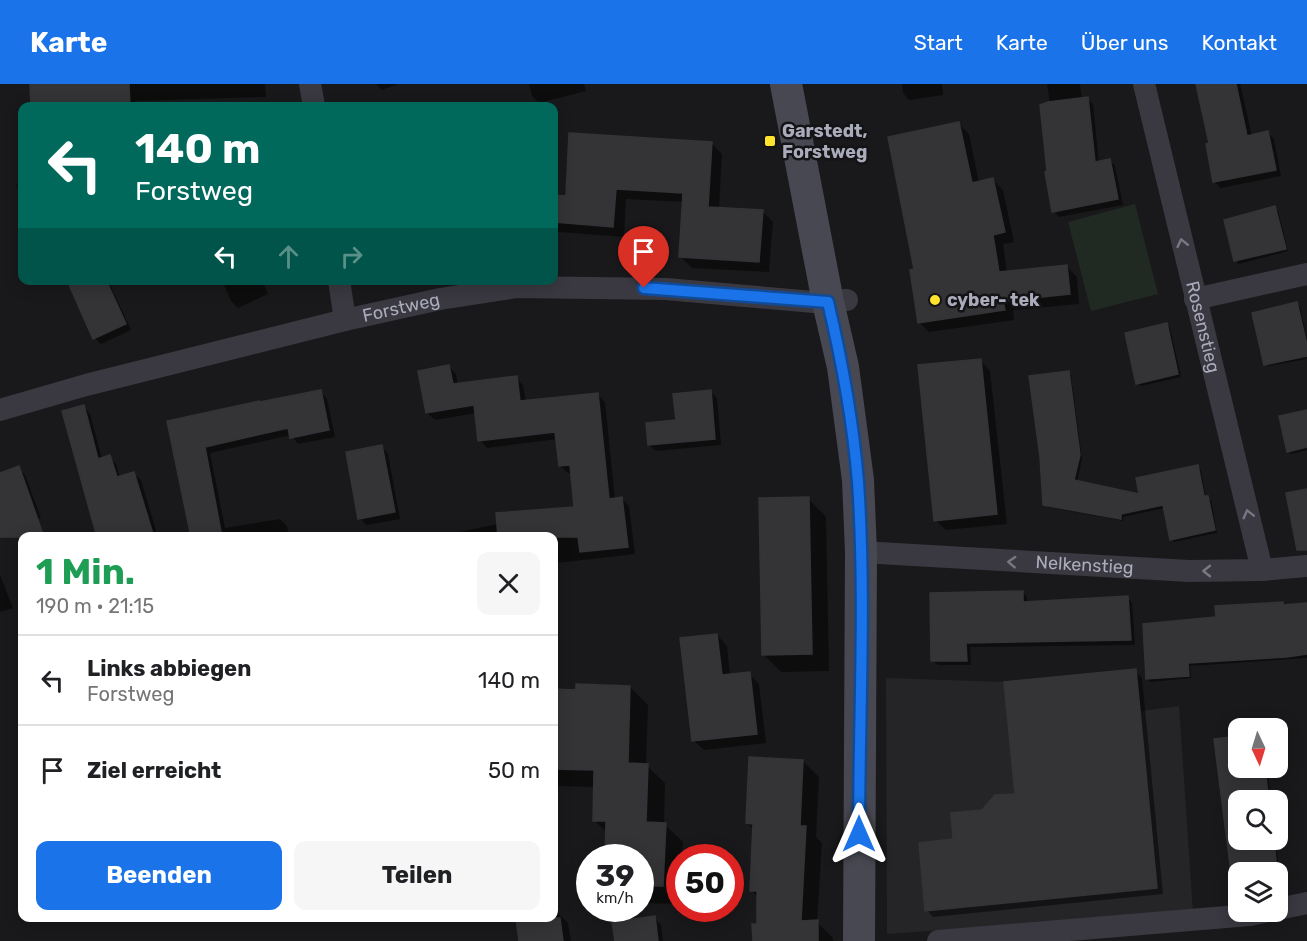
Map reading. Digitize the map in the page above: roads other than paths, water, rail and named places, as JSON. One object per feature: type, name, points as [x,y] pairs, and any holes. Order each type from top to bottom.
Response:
[{"type":"main road","points":[[786,84],[837,301],[858,480],[861,552],[859,941]]},
{"type":"street","points":[[310,84],[313,102]]},
{"type":"street","name":"Rosenstieg","points":[[1144,84],[1262,570]]},
{"type":"street","points":[[1195,299],[1307,274]]},
{"type":"street","points":[[340,285],[345,320]]},
{"type":"street","name":"Forstweg","points":[[0,410],[86,385],[345,320],[440,298],[517,287],[666,289],[837,301]]},
{"type":"street","name":"Nelkenstieg","points":[[861,552],[1189,571],[1262,570],[1307,566]]},
{"type":"street","points":[[1288,907],[1307,903]]},
{"type":"street","points":[[938,941],[1228,917]]},
{"type":"place","name":"Garstedt, Forstweg","points":[[770,141]]},
{"type":"place","name":"cyber- tek","points":[[935,300]]}]
